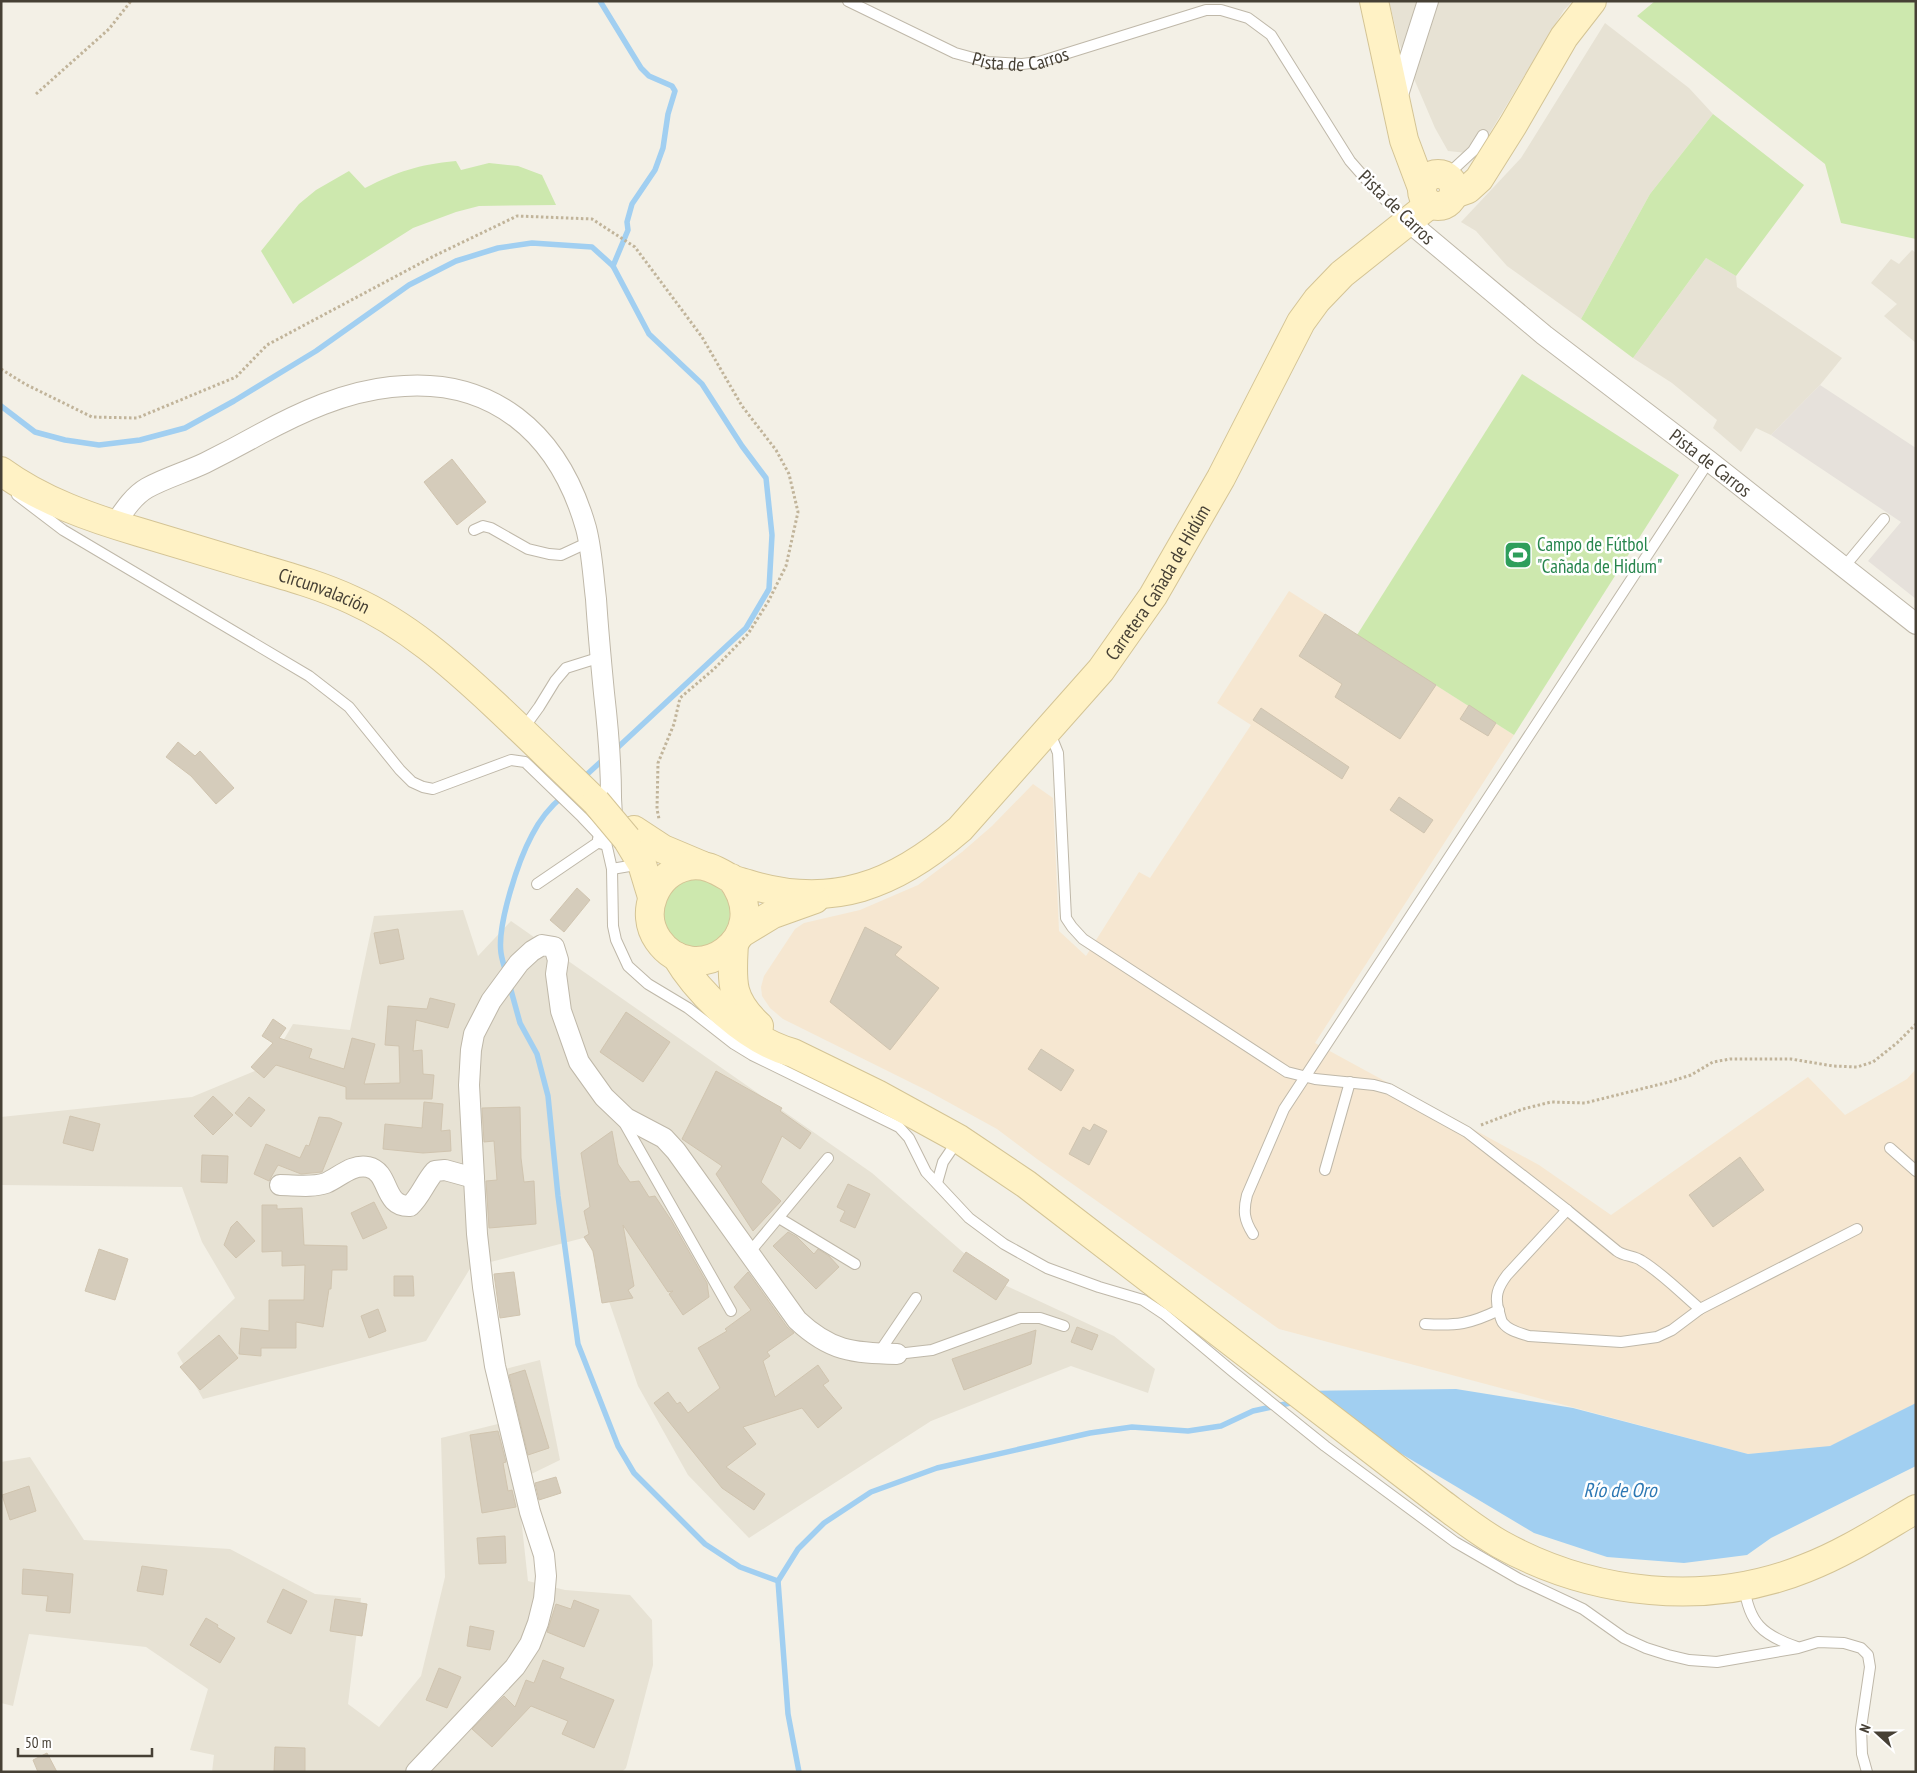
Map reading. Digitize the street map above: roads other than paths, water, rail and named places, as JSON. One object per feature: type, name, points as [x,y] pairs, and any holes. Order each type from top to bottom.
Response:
[{"type":"main road","points":[[1374,1],[1404,140],[1440,186]]},
{"type":"main road","name":"Carretera Cañada de Hidúm","points":[[823,895],[853,890],[882,880],[936,850],[960,829],[1101,670],[1153,596],[1222,478],[1306,315],[1328,287],[1342,274],[1410,222],[1440,186],[1468,189],[1479,179],[1564,37],[1592,1]]},
{"type":"main road","name":"Circunvalación","points":[[1,471],[15,481],[54,502],[114,525],[312,584],[353,600],[414,637],[465,678],[526,734],[589,809],[621,836]]},
{"type":"main road","points":[[621,836],[712,867],[731,878],[786,893],[823,895]]},
{"type":"main road","points":[[621,836],[642,864],[652,897],[650,920],[653,931],[666,949],[676,956],[694,960],[713,958],[725,952],[737,939],[773,914],[823,895]]},
{"type":"main road","points":[[652,897],[666,876],[689,866],[702,865]]},
{"type":"main road","points":[[731,878],[741,893],[745,911],[744,923],[737,939],[732,979],[735,994],[744,1011],[758,1025],[793,1053]]},
{"type":"main road","points":[[676,956],[687,974],[728,1015],[752,1034],[776,1048],[793,1053],[877,1094],[959,1139],[1026,1184],[1441,1503],[1499,1543],[1548,1566],[1585,1580],[1629,1588],[1665,1591],[1706,1590],[1744,1586],[1776,1579],[1807,1568],[1870,1536],[1916,1509]]},
{"type":"street","points":[[1398,108],[1428,1]]},
{"type":"street","name":"Pista de Carros","points":[[1410,222],[1544,335],[1709,461],[1916,624]]},
{"type":"street","points":[[114,525],[133,499],[146,489],[205,463],[290,418],[315,407],[349,396],[391,387],[415,386],[458,390],[477,396],[509,411],[539,436],[558,463],[581,512],[589,542],[611,762],[612,819],[609,832],[621,836]]},
{"type":"street","points":[[416,1772],[515,1667],[530,1644],[538,1623],[546,1576],[544,1555],[530,1512],[495,1366],[477,1234],[469,1085],[474,1034],[491,1001],[518,963],[542,945],[554,948],[558,960],[556,974],[561,1011],[579,1062],[604,1097],[626,1118],[664,1138],[670,1144],[796,1320],[812,1334],[832,1346],[860,1354],[888,1354]]},
{"type":"street","points":[[280,1185],[313,1186],[326,1183],[341,1173],[358,1166],[371,1168],[380,1175],[393,1200],[402,1206],[410,1206],[417,1199],[428,1179],[435,1171],[445,1170],[474,1178]]},
{"type":"lane","name":"Pista de Carros","points":[[848,1],[955,53],[971,59],[1004,64],[1022,64],[1055,58],[1206,10],[1221,10],[1248,18],[1271,35],[1350,160],[1378,193],[1410,222]]},
{"type":"lane","points":[[1440,186],[1473,151],[1483,135]]},
{"type":"lane","points":[[1253,1234],[1245,1222],[1243,1208],[1284,1109],[1709,461]]},
{"type":"lane","points":[[1,481],[63,530],[309,676],[349,708],[412,782],[433,789],[511,760],[525,762],[589,809]]},
{"type":"lane","points":[[1844,567],[1884,519]]},
{"type":"lane","points":[[474,530],[483,526],[491,528],[528,549],[550,554],[561,555],[589,542]]},
{"type":"lane","points":[[526,734],[554,681],[566,668],[601,657]]},
{"type":"lane","points":[[1045,734],[1054,743],[1058,753],[1066,918],[1083,939],[1287,1072],[1304,1077],[1374,1084],[1389,1089],[1467,1132],[1621,1255],[1633,1256],[1644,1262],[1700,1309]]},
{"type":"lane","points":[[621,836],[610,855],[613,926],[616,940],[628,966],[638,976],[688,1008],[734,1044],[752,1055],[899,1127],[909,1138],[926,1172],[969,1218],[1004,1244],[1047,1268],[1098,1287],[1143,1300],[1164,1314],[1232,1372],[1325,1446],[1454,1542],[1519,1579],[1583,1609],[1624,1638],[1646,1648],[1689,1660],[1717,1662],[1798,1648],[1818,1642],[1844,1643],[1861,1648],[1868,1655],[1870,1667],[1861,1728],[1862,1754],[1867,1772]]},
{"type":"lane","points":[[537,884],[621,836]]},
{"type":"lane","points":[[612,868],[642,864]]},
{"type":"lane","points":[[1325,1170],[1350,1082]]},
{"type":"lane","points":[[615,1108],[731,1311]]},
{"type":"lane","points":[[937,1183],[943,1162],[959,1139]]},
{"type":"lane","points":[[1890,1148],[1916,1171]]},
{"type":"lane","points":[[749,1254],[828,1158]]},
{"type":"lane","points":[[1567,1210],[1507,1274],[1499,1286],[1496,1298],[1498,1310],[1503,1323],[1514,1332],[1529,1336],[1621,1342],[1657,1337],[1672,1330],[1700,1309],[1857,1230]]},
{"type":"lane","points":[[778,1218],[855,1264]]},
{"type":"lane","points":[[888,1354],[916,1298]]},
{"type":"lane","points":[[1425,1324],[1451,1326],[1476,1321],[1498,1310]]},
{"type":"lane","points":[[888,1354],[932,1350],[1020,1318],[1040,1318],[1064,1326]]},
{"type":"lane","points":[[1744,1586],[1746,1602],[1752,1617],[1763,1630],[1777,1640],[1798,1648]]},
{"type":"water","name":"Río de Oro","points":[[1456,1389],[1573,1408],[1748,1454],[1830,1446],[1916,1403],[1916,1466],[1771,1538],[1747,1555],[1684,1563],[1607,1557],[1534,1533],[1296,1391]]},
{"type":"waterway","points":[[600,1],[641,68],[649,76],[672,86],[675,91],[668,114],[663,148],[655,170],[632,204],[627,222],[628,230],[613,266]]},
{"type":"waterway","points":[[1,406],[35,432],[65,440],[99,445],[140,440],[185,428],[234,401],[316,351],[409,285],[456,261],[498,248],[532,243],[592,247],[613,266],[649,334],[702,384],[742,446],[766,478],[772,535],[769,589],[746,628],[615,750]]},
{"type":"waterway","points":[[583,778],[606,757]]},
{"type":"waterway","points":[[506,972],[501,956],[502,926],[515,876],[526,846],[535,830],[550,809],[563,796]]},
{"type":"waterway","points":[[509,983],[520,1023],[537,1054],[548,1096],[558,1196],[578,1344],[618,1446],[634,1473],[705,1544],[740,1567],[778,1581]]},
{"type":"waterway","points":[[799,1772],[788,1714],[778,1581],[798,1549],[824,1523],[871,1492],[937,1468],[1090,1433],[1132,1427],[1188,1431],[1221,1426],[1253,1411],[1295,1402]]},
{"type":"place","name":"Campo de Fútbol \"Cañada de Hidum\"","points":[[1518,555]]}]
